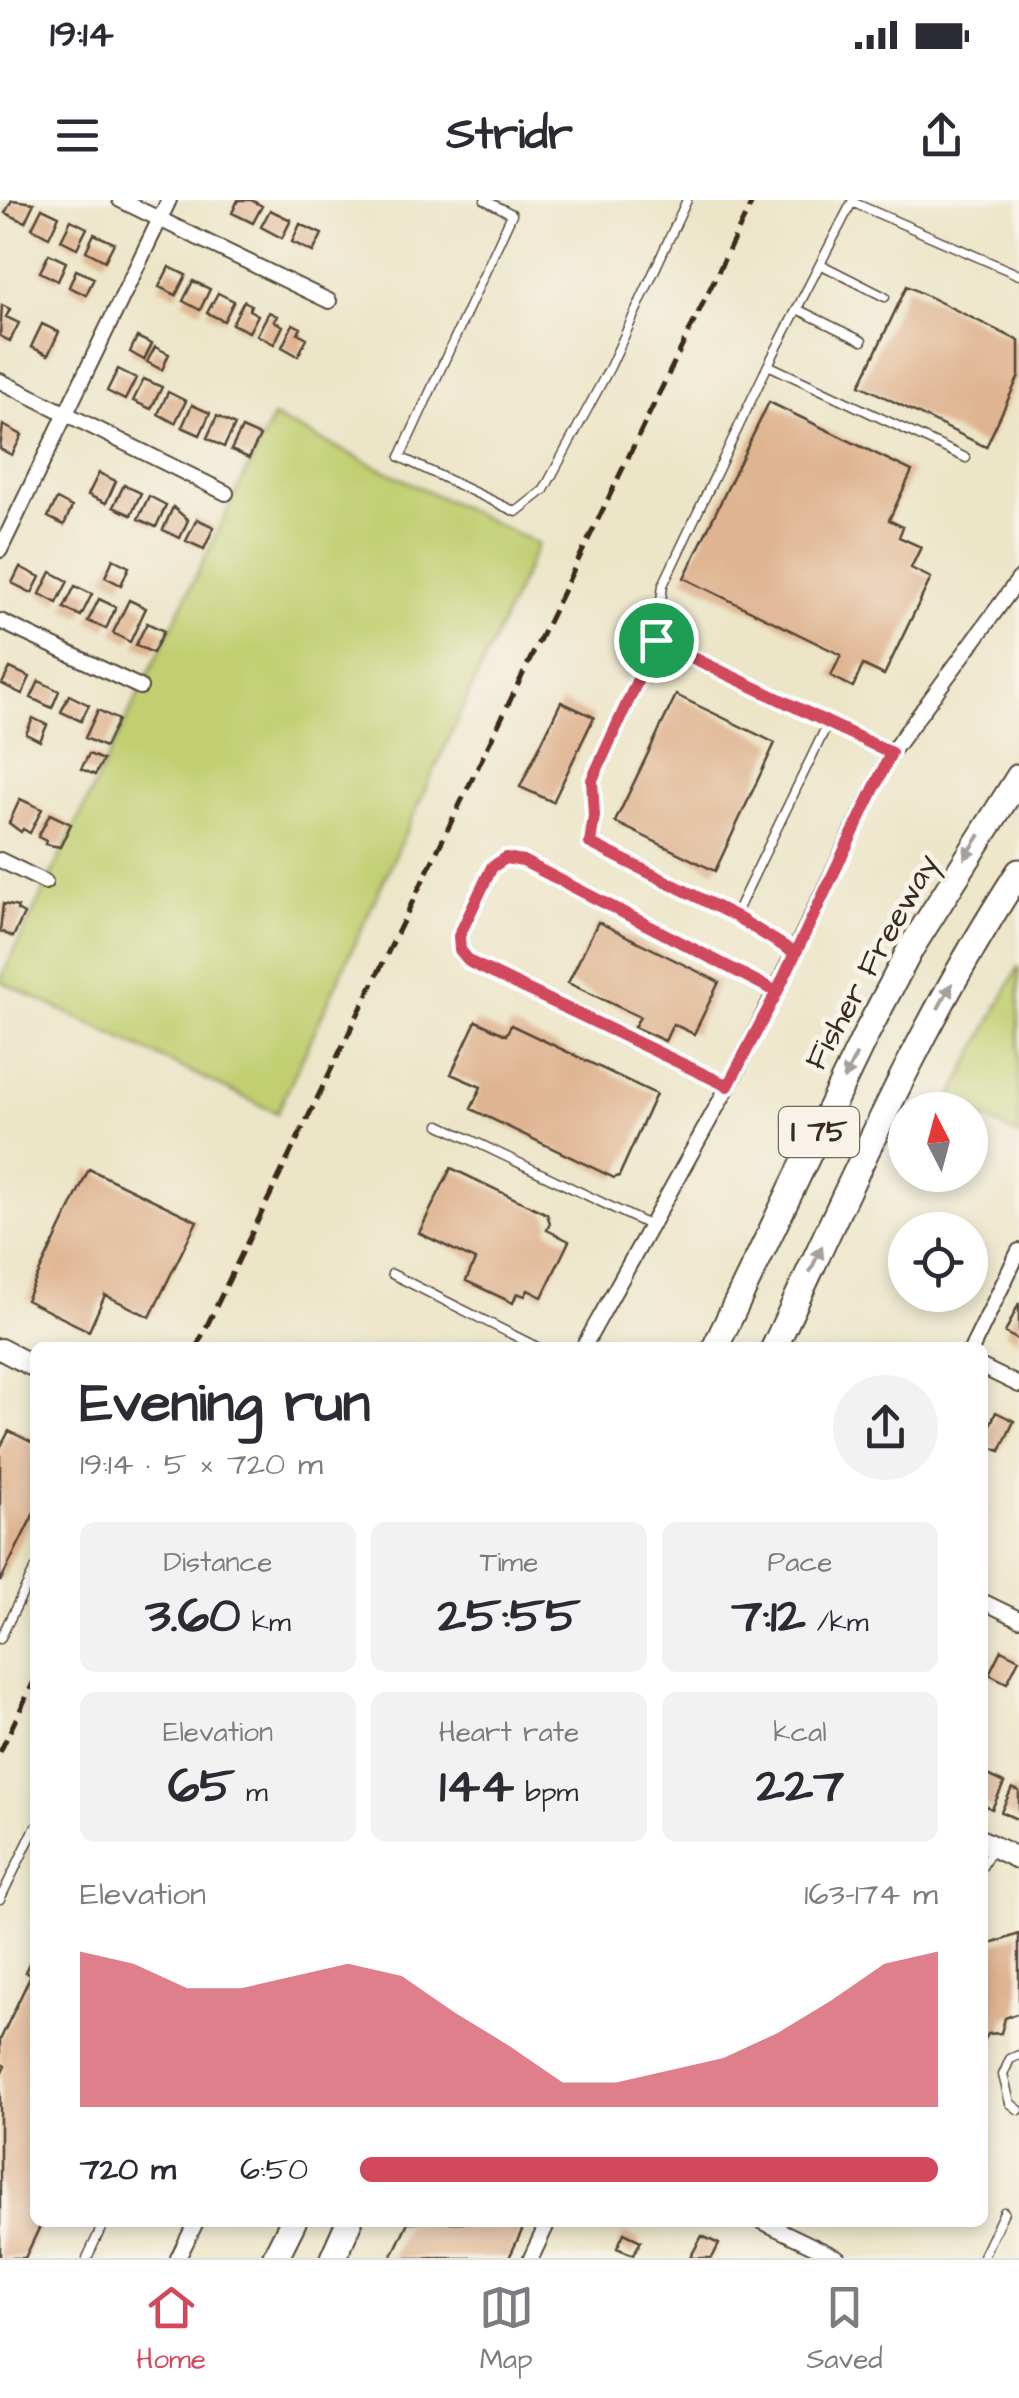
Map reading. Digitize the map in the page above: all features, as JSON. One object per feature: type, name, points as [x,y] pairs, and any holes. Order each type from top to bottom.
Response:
[{"type":"highway","name":"Fisher Freeway","points":[[719,1342],[911,948],[1019,777]]},
{"type":"highway","name":"I 75","points":[[777,1342],[899,1082],[970,950],[1019,872]]},
{"type":"highway","points":[[275,2258],[290,2227]]},
{"type":"highway","points":[[333,2258],[348,2227]]},
{"type":"street","points":[[120,200],[329,301]]},
{"type":"street","points":[[0,550],[169,200]]},
{"type":"street","points":[[0,381],[226,493]]},
{"type":"street","points":[[586,1342],[777,992],[891,753],[1019,579]]},
{"type":"street","points":[[0,621],[140,687]]},
{"type":"street","points":[[0,860],[46,882]]},
{"type":"street","points":[[975,1342],[1019,1252]]},
{"type":"street","points":[[0,1349],[30,1364]]},
{"type":"street","points":[[988,1370],[1019,1384]]},
{"type":"street","points":[[988,1604],[1019,1618]]},
{"type":"street","points":[[988,1844],[1019,1858]]},
{"type":"street","points":[[178,2258],[194,2227]]},
{"type":"street","points":[[531,2258],[546,2227]]},
{"type":"street","points":[[773,2227],[838,2258]]},
{"type":"lane","points":[[485,200],[512,214],[400,457],[516,512],[544,490],[610,366],[687,200]]},
{"type":"lane","points":[[795,953],[735,916],[590,843],[594,816],[592,780],[656,640],[663,585],[768,365],[853,201],[1019,275]]},
{"type":"lane","points":[[820,264],[885,296]]},
{"type":"lane","points":[[797,309],[862,341]]},
{"type":"lane","points":[[768,365],[966,458]]},
{"type":"lane","points":[[656,640],[891,753]]},
{"type":"lane","points":[[735,916],[828,722]]},
{"type":"lane","points":[[728,1086],[470,962],[460,950],[459,936],[492,867],[506,858],[523,861],[777,992]]},
{"type":"lane","points":[[440,1125],[651,1226]]},
{"type":"lane","points":[[392,1274],[526,1342]]},
{"type":"lane","points":[[0,1639],[30,1579]]},
{"type":"lane","points":[[0,1899],[30,1838]]},
{"type":"lane","points":[[1019,2054],[1010,2059],[1003,2075],[1010,2103],[1019,2110]]},
{"type":"lane","points":[[982,2258],[1004,2212]]},
{"type":"lane","points":[[87,2258],[102,2227]]},
{"type":"green space","points":[[273,417],[538,544],[277,1113],[0,981]]},
{"type":"green space","points":[[1019,966],[1019,1136],[988,1120],[988,1092],[954,1092]]},
{"type":"building","points":[[12,200],[34,203],[25,222],[5,213]]},
{"type":"building","points":[[238,200],[251,200],[262,206],[253,223],[232,213]]},
{"type":"building","points":[[42,208],[59,216],[49,237],[32,228]]},
{"type":"building","points":[[270,210],[291,220],[282,238],[261,227]]},
{"type":"building","points":[[71,220],[87,228],[77,248],[61,240]]},
{"type":"building","points":[[300,224],[322,234],[313,252],[292,242]]},
{"type":"building","points":[[94,234],[114,243],[105,261],[86,251]]},
{"type":"building","points":[[49,254],[66,262],[58,281],[40,272]]},
{"type":"building","points":[[169,267],[186,275],[176,295],[159,287]]},
{"type":"building","points":[[76,270],[94,278],[86,295],[69,287]]},
{"type":"building","points":[[193,281],[210,289],[200,310],[183,301]]},
{"type":"building","points":[[907,286],[1019,341],[1019,376],[986,447],[860,385]]},
{"type":"building","points":[[218,293],[234,301],[224,321],[207,313]]},
{"type":"building","points":[[244,301],[258,315],[249,332],[232,324]]},
{"type":"building","points":[[2,305],[10,309],[6,317],[19,323],[10,341],[0,336]]},
{"type":"building","points":[[269,312],[283,326],[274,344],[257,335]]},
{"type":"building","points":[[42,324],[59,332],[48,355],[31,347]]},
{"type":"building","points":[[293,324],[307,338],[298,356],[282,347]]},
{"type":"building","points":[[137,337],[152,344],[144,360],[130,352]]},
{"type":"building","points":[[155,347],[169,354],[162,370],[147,362]]},
{"type":"building","points":[[118,369],[136,378],[125,400],[107,391]]},
{"type":"building","points":[[144,379],[162,387],[151,409],[133,401]]},
{"type":"building","points":[[168,392],[186,401],[175,423],[158,414]]},
{"type":"building","points":[[769,402],[912,471],[889,520],[903,527],[899,537],[921,547],[911,568],[931,578],[884,675],[863,665],[853,687],[831,676],[841,655],[684,578]]},
{"type":"building","points":[[192,405],[210,413],[200,435],[182,427]]},
{"type":"building","points":[[217,416],[235,425],[224,447],[207,438]]},
{"type":"building","points":[[3,425],[22,435],[12,455],[0,449]]},
{"type":"building","points":[[242,428],[260,436],[249,458],[231,450]]},
{"type":"building","points":[[99,473],[116,481],[106,503],[88,495]]},
{"type":"building","points":[[124,485],[141,493],[131,515],[113,507]]},
{"type":"building","points":[[149,496],[166,505],[156,527],[138,519]]},
{"type":"building","points":[[57,499],[72,507],[64,525],[48,517]]},
{"type":"building","points":[[173,507],[188,520],[180,538],[163,530]]},
{"type":"building","points":[[197,519],[214,527],[204,549],[186,541]]},
{"type":"building","points":[[113,559],[129,567],[121,585],[105,577]]},
{"type":"building","points":[[20,567],[40,577],[32,593],[12,583]]},
{"type":"building","points":[[51,572],[68,581],[57,603],[40,594]]},
{"type":"building","points":[[75,586],[92,594],[81,616],[64,608]]},
{"type":"building","points":[[99,599],[116,607],[106,629],[88,621]]},
{"type":"building","points":[[129,600],[146,608],[130,642],[113,633]]},
{"type":"building","points":[[147,623],[164,631],[153,653],[136,645]]},
{"type":"building","points":[[10,668],[30,677],[22,694],[2,684]]},
{"type":"building","points":[[39,681],[59,691],[52,708],[31,698]]},
{"type":"building","points":[[69,695],[89,705],[81,721],[61,712]]},
{"type":"building","points":[[676,695],[775,743],[715,871],[615,822]]},
{"type":"building","points":[[561,702],[594,717],[553,802],[520,787]]},
{"type":"building","points":[[98,710],[118,720],[105,747],[85,738]]},
{"type":"building","points":[[33,718],[47,725],[40,741],[26,734]]},
{"type":"building","points":[[89,754],[103,760],[95,775],[81,769]]},
{"type":"building","points":[[20,799],[42,809],[30,833],[9,823]]},
{"type":"building","points":[[50,814],[71,824],[60,847],[45,844],[38,837]]},
{"type":"building","points":[[3,904],[18,907],[24,914],[13,937],[0,931]]},
{"type":"building","points":[[598,922],[719,982],[694,1034],[673,1024],[665,1041],[634,1027],[640,1017],[568,983]]},
{"type":"building","points":[[476,1021],[506,1035],[511,1025],[656,1094],[619,1176],[614,1178],[471,1109],[481,1087],[451,1074]]},
{"type":"building","points":[[451,1168],[547,1214],[547,1230],[569,1241],[542,1297],[528,1290],[525,1296],[517,1293],[513,1303],[466,1281],[475,1260],[419,1233]]},
{"type":"building","points":[[89,1169],[197,1221],[150,1317],[105,1295],[89,1331],[26,1300]]},
{"type":"building","points":[[1019,1303],[1019,1340],[1005,1333]]},
{"type":"building","points":[[996,1412],[1014,1421],[1000,1451],[988,1446],[988,1430]]},
{"type":"building","points":[[9,1431],[30,1442],[30,1521],[0,1582],[0,1448]]},
{"type":"building","points":[[1001,1650],[1019,1659],[1007,1683],[989,1674]]},
{"type":"building","points":[[988,1775],[1004,1783],[992,1809],[988,1807]]},
{"type":"building","points":[[1012,1788],[1019,1791],[1019,1820],[1001,1812]]},
{"type":"building","points":[[1019,1934],[1019,2013],[1005,2018],[1001,2033],[988,2034],[988,1945]]},
{"type":"building","points":[[30,1977],[30,2227],[40,2227],[25,2258],[0,2258],[0,2077],[5,2066],[0,2063],[0,2040]]},
{"type":"building","points":[[406,2227],[524,2227],[509,2258],[391,2258]]},
{"type":"building","points":[[624,2233],[641,2241],[633,2255],[617,2248]]},
{"type":"building","points":[[702,2236],[719,2244],[712,2258],[690,2258]]},
{"type":"railway","points":[[199,1342],[753,200]]},
{"type":"railway","points":[[0,1752],[30,1689]]},
{"type":"route","points":[[656,640],[592,780],[594,816],[590,843],[735,916],[795,953],[777,992],[523,861],[506,858],[492,867],[459,936],[460,950],[470,962],[728,1086],[777,992],[891,753],[656,640]]}]
